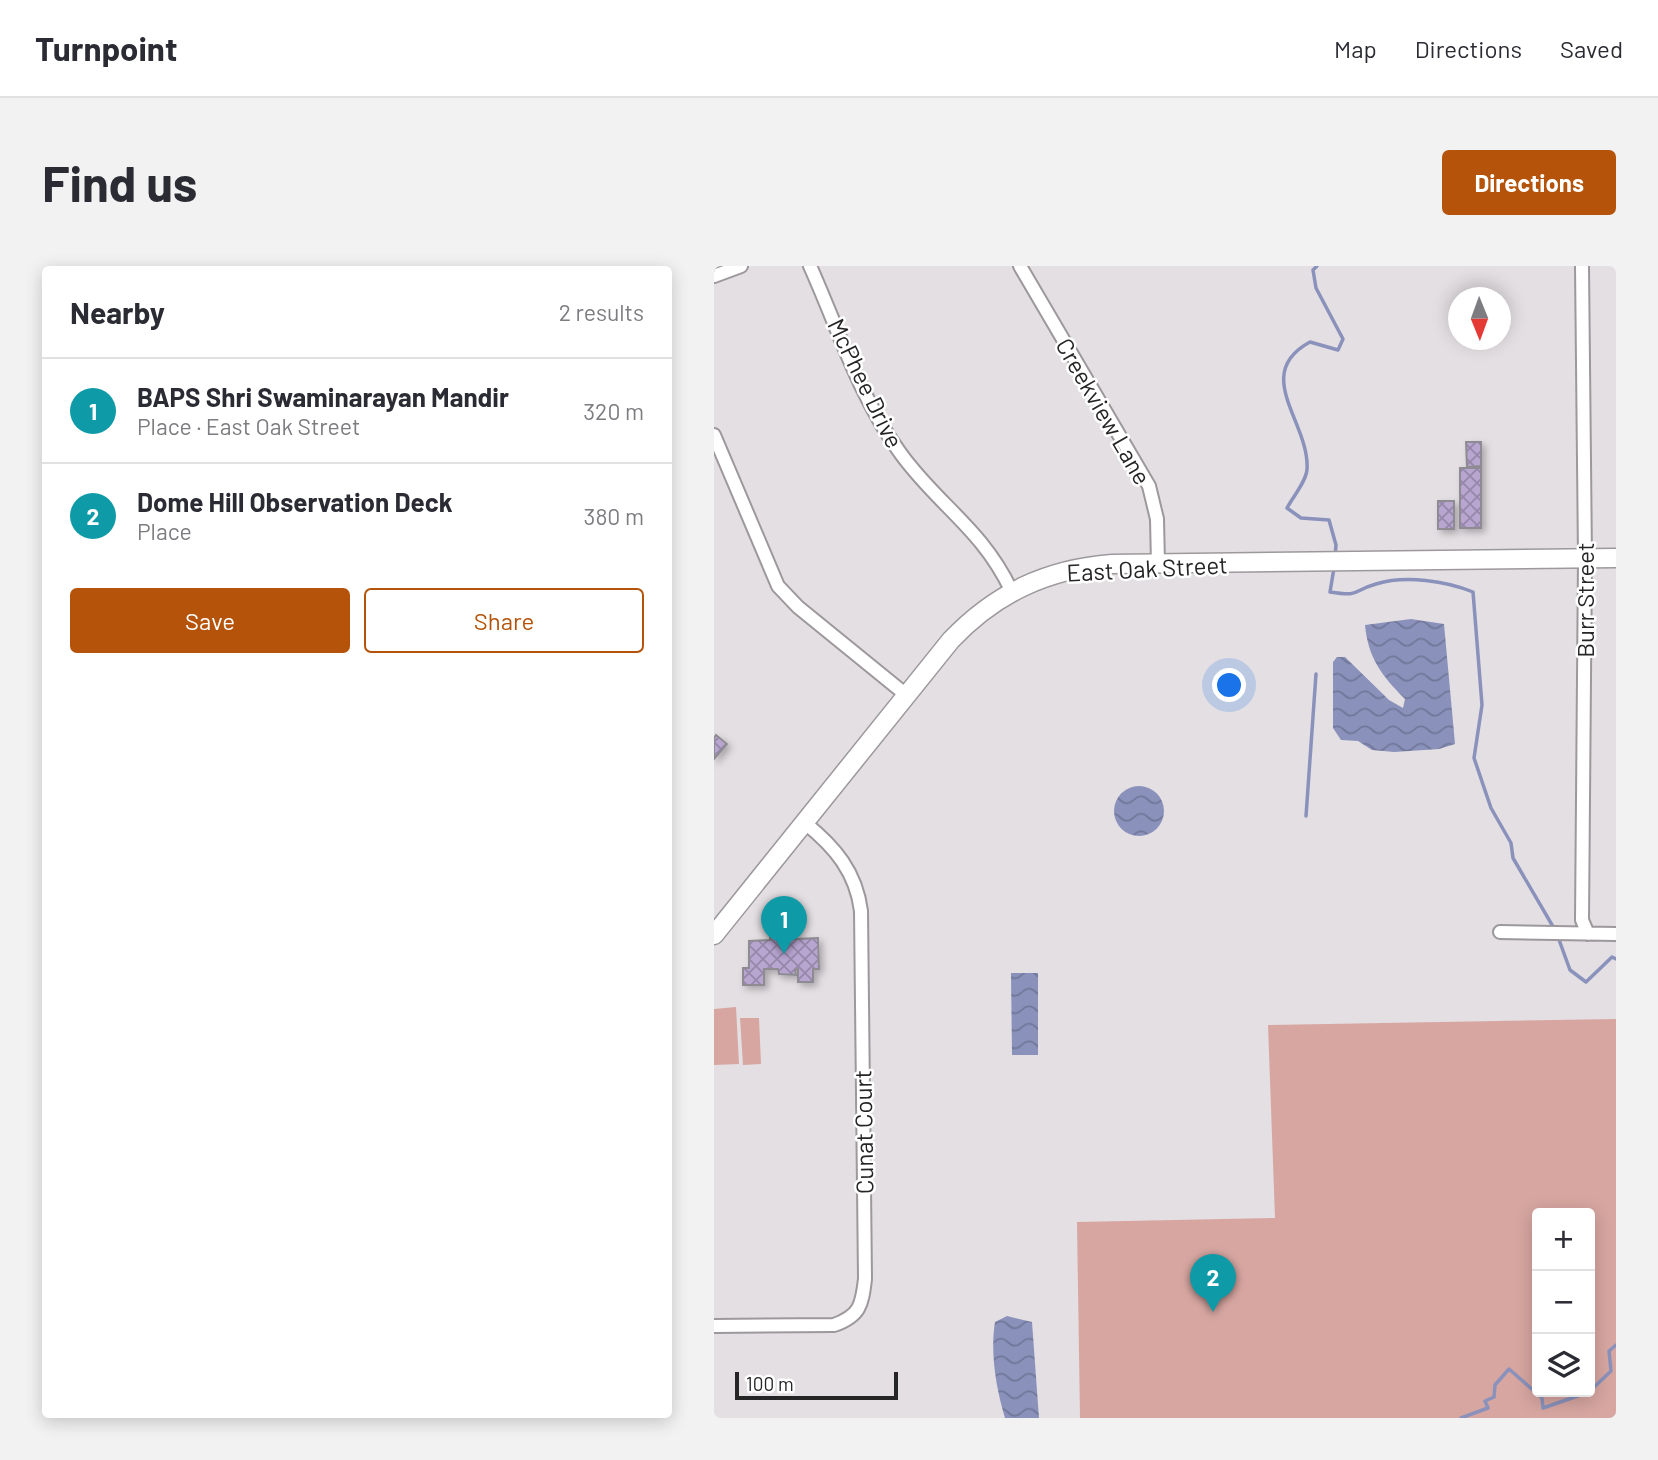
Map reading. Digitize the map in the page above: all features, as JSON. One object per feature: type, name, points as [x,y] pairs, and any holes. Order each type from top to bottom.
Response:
[{"type":"street","points":[[714,276],[741,266]]},
{"type":"street","name":"McPhee Drive","points":[[810,266],[888,435],[916,472],[976,533],[1011,590]]},
{"type":"street","name":"Creekview Lane","points":[[1020,266],[1149,486],[1157,519],[1158,565]]},
{"type":"street","name":"Burr Street","points":[[1582,266],[1585,558],[1583,920],[1588,934]]},
{"type":"street","points":[[714,435],[778,586],[798,607],[905,694]]},
{"type":"street","name":"East Oak Street","points":[[714,935],[905,694],[960,631],[1011,590],[1041,577],[1085,566],[1305,559],[1616,558]]},
{"type":"street","name":"Cunat Court","points":[[714,1326],[834,1325],[851,1318],[863,1301],[865,1279],[859,899],[853,877],[842,859],[805,823]]},
{"type":"street","points":[[1500,932],[1616,934]]},
{"type":"shaded area","points":[[736,1007],[739,1064],[714,1065],[714,1009]]},
{"type":"shaded area","points":[[740,1018],[759,1018],[761,1064],[743,1065]]},
{"type":"shaded area","points":[[1616,1019],[1616,1418],[1080,1418],[1077,1222],[1275,1218],[1268,1025]]},
{"type":"water","points":[[1411,619],[1444,624],[1455,744],[1439,749],[1394,752],[1372,750],[1358,741],[1341,740],[1333,728],[1333,662],[1337,657],[1345,657],[1389,700],[1403,708],[1405,699],[1389,682],[1373,657],[1365,625]]},
{"type":"water","points":[[1139,786],[1157,793],[1164,811],[1157,829],[1139,836],[1121,829],[1114,811],[1121,793]]},
{"type":"water","points":[[1011,973],[1038,973],[1038,1055],[1012,1055]]},
{"type":"water","points":[[1007,1316],[1032,1322],[1039,1418],[1005,1418],[997,1383],[993,1346],[995,1322]]},
{"type":"building","points":[[1466,442],[1481,442],[1481,466],[1467,467]]},
{"type":"building","points":[[1460,468],[1481,468],[1481,528],[1460,528]]},
{"type":"building","points":[[1438,501],[1454,501],[1454,529],[1438,529]]},
{"type":"building","points":[[716,735],[727,744],[714,759],[714,738]]},
{"type":"building","points":[[770,934],[777,934],[777,941],[783,941],[783,934],[795,934],[795,939],[818,938],[819,969],[813,969],[813,982],[798,982],[798,969],[795,970],[796,975],[779,974],[778,969],[764,969],[764,985],[743,985],[743,968],[749,968],[749,941],[770,940]]},
{"type":"waterway","points":[[1317,266],[1313,270],[1316,288],[1343,339],[1338,350],[1310,342],[1293,355],[1285,369],[1287,400],[1306,452],[1307,469],[1287,508],[1301,518],[1329,520],[1336,545],[1335,557]]},
{"type":"waterway","points":[[1334,568],[1330,592],[1352,594],[1388,581],[1400,580],[1438,582],[1473,592],[1482,705],[1474,758],[1491,808],[1511,843],[1513,858],[1555,930]]},
{"type":"waterway","points":[[1306,816],[1316,674]]},
{"type":"waterway","points":[[1558,937],[1570,970],[1586,982],[1612,957],[1616,959]]},
{"type":"waterway","points":[[1595,1386],[1611,1371],[1609,1351],[1616,1345]]},
{"type":"waterway","points":[[1461,1418],[1488,1408],[1485,1401],[1494,1397],[1495,1385],[1509,1369],[1532,1389]]},
{"type":"waterway","points":[[1541,1397],[1543,1408],[1575,1397]]},
{"type":"place","name":"BAPS Shri Swaminarayan Mandir","points":[[784,954]]},
{"type":"place","name":"Dome Hill Observation Deck","points":[[1213,1312]]}]
